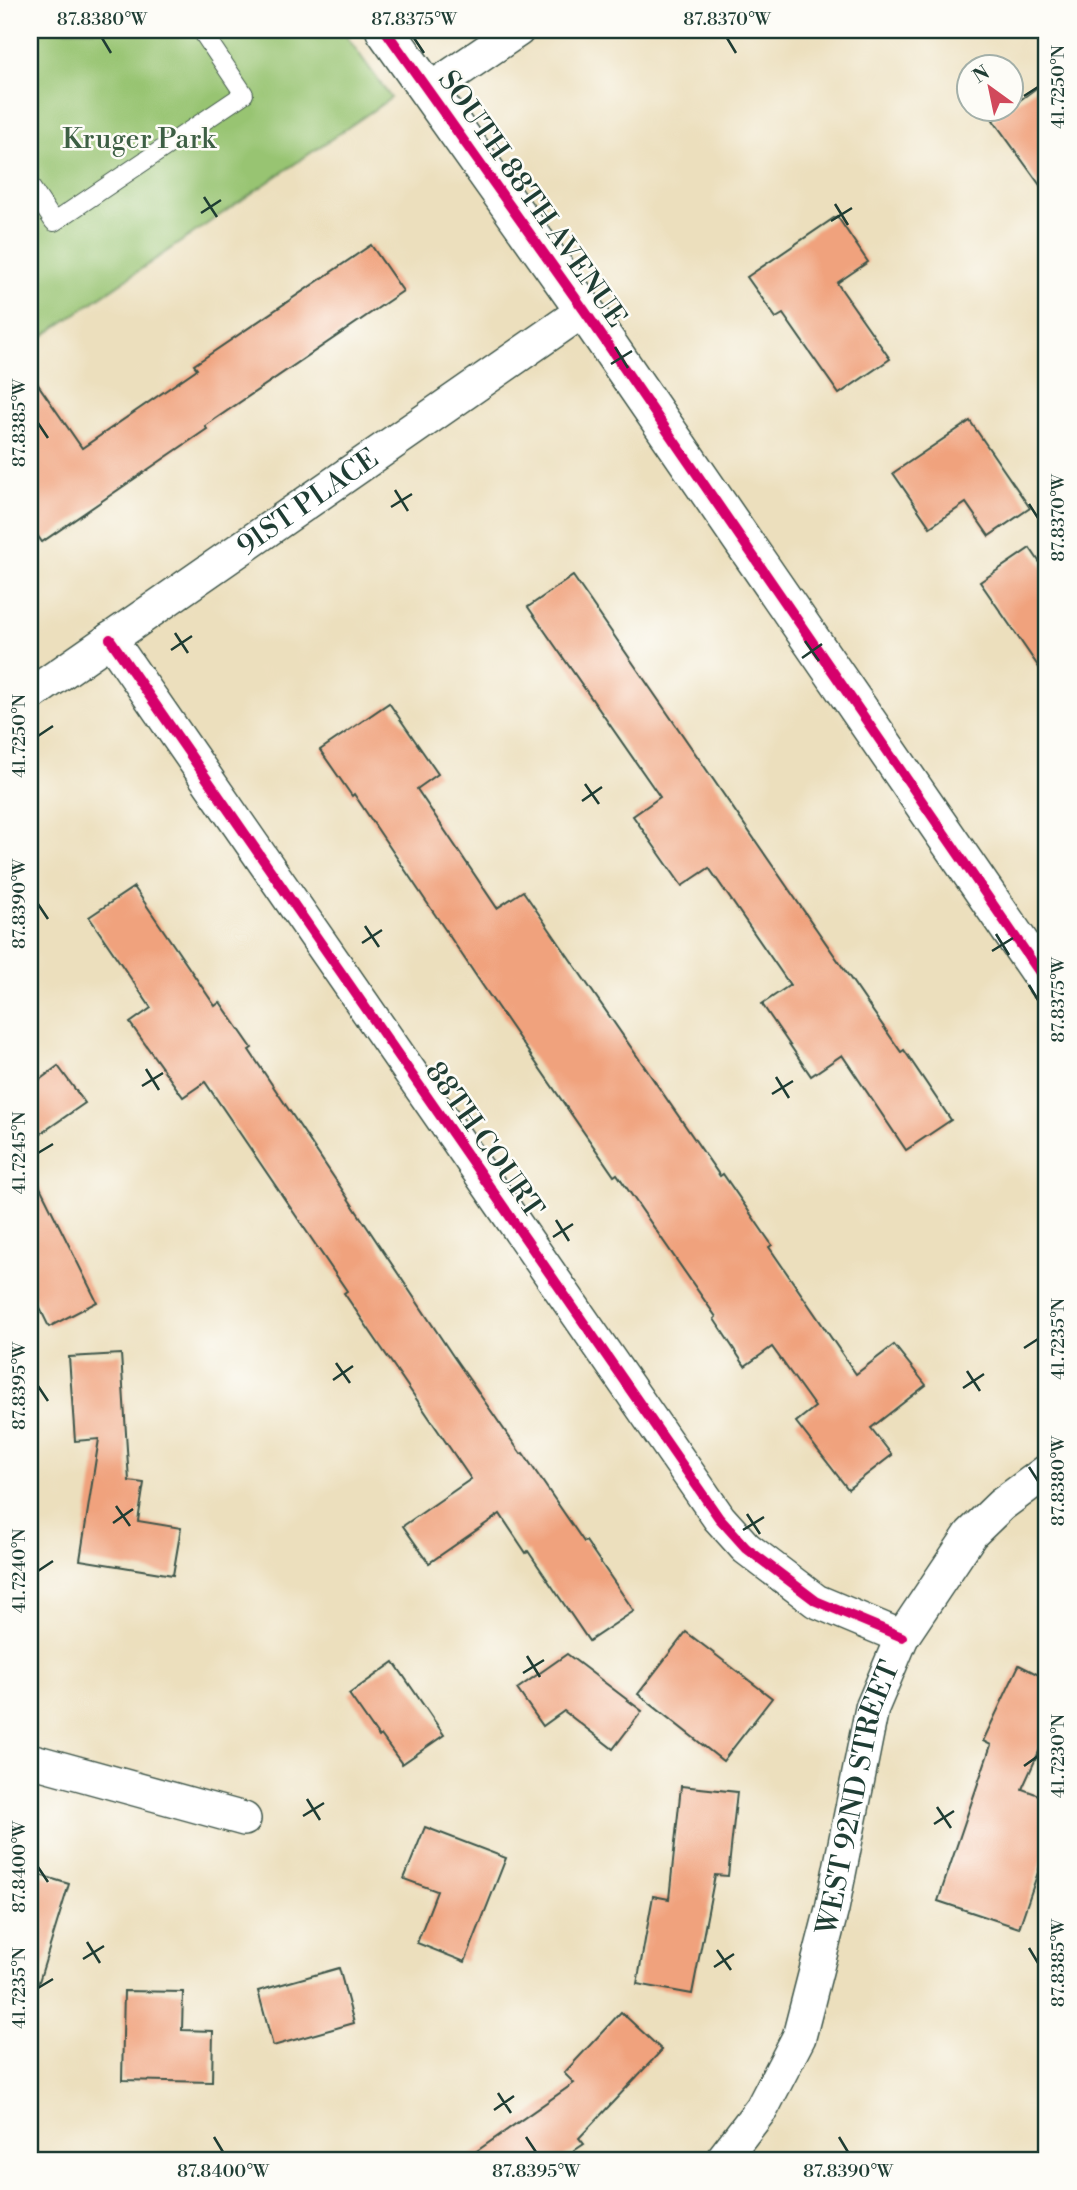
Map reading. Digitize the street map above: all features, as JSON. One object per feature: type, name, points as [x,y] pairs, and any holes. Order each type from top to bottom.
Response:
[{"type":"street","name":"SOUTH 88TH AVENUE","points":[[385,30],[584,310],[1047,983]]},
{"type":"street","points":[[428,91],[518,30]]},
{"type":"street","name":"91ST PLACE","points":[[30,695],[584,310]]},
{"type":"street","name":"88TH COURT","points":[[110,639],[719,1518],[746,1548],[816,1601],[902,1637]]},
{"type":"street","name":"WEST 92ND STREET","points":[[722,2160],[762,2108],[799,2037],[832,1909],[872,1708],[902,1637],[971,1534],[1001,1505],[1047,1471]]},
{"type":"street","points":[[30,1760],[244,1819]]},
{"type":"lane","points":[[30,186],[54,222],[244,94],[201,30]]},
{"type":"green space","name":"Kruger Park","points":[[30,30],[342,30],[391,98],[30,345]]},
{"type":"building","points":[[1047,80],[1047,195],[994,122],[1024,122],[1024,97]]},
{"type":"building","points":[[837,216],[868,262],[837,283],[890,359],[839,394],[783,314],[776,318],[747,277]]},
{"type":"building","points":[[371,245],[403,291],[205,426],[207,429],[42,542],[30,525],[30,373],[82,448],[197,369],[194,365]]},
{"type":"building","points":[[970,421],[1030,508],[989,536],[966,503],[930,527],[893,473]]},
{"type":"building","points":[[1030,548],[1047,573],[1047,679],[980,582]]},
{"type":"building","points":[[573,576],[901,1052],[904,1050],[951,1120],[906,1150],[842,1055],[811,1076],[762,1004],[790,985],[709,868],[682,886],[633,816],[660,797],[528,607]]},
{"type":"building","points":[[389,703],[438,774],[417,789],[497,908],[523,891],[720,1176],[723,1174],[772,1245],[769,1247],[856,1374],[894,1345],[926,1385],[871,1428],[892,1455],[848,1489],[796,1422],[815,1407],[772,1347],[745,1366],[714,1319],[716,1317],[617,1174],[614,1176],[354,794],[352,796],[320,750]]},
{"type":"building","points":[[134,887],[215,1006],[220,1002],[252,1048],[249,1050],[453,1356],[634,1611],[589,1641],[500,1514],[429,1563],[403,1526],[471,1479],[205,1082],[183,1097],[130,1023],[151,1008],[89,917]]},
{"type":"building","points":[[58,1066],[85,1103],[30,1141],[30,1087]]},
{"type":"building","points":[[30,1167],[97,1302],[49,1327],[30,1288]]},
{"type":"building","points":[[121,1354],[129,1481],[144,1483],[138,1521],[181,1528],[173,1575],[80,1560],[99,1439],[75,1441],[69,1357]]},
{"type":"building","points":[[686,1632],[772,1698],[723,1761],[638,1694]]},
{"type":"building","points":[[567,1654],[642,1711],[613,1749],[564,1711],[543,1726],[517,1689]]},
{"type":"building","points":[[394,1662],[444,1735],[402,1764],[349,1694]]},
{"type":"building","points":[[1019,1665],[1047,1679],[1047,1734],[1022,1789],[1047,1798],[1047,1846],[1019,1928],[938,1901],[991,1745],[983,1741]]},
{"type":"building","points":[[681,1786],[737,1792],[728,1876],[715,1875],[692,1994],[637,1984],[653,1896],[669,1899]]},
{"type":"building","points":[[425,1827],[506,1858],[465,1962],[417,1943],[437,1891],[404,1879]]},
{"type":"building","points":[[30,1872],[69,1884],[38,1985],[30,1984]]},
{"type":"building","points":[[339,1968],[354,2023],[273,2046],[258,1991]]},
{"type":"building","points":[[124,1991],[183,1992],[182,2030],[213,2031],[212,2082],[122,2080]]},
{"type":"building","points":[[621,2012],[662,2050],[579,2138],[584,2144],[560,2160],[464,2160],[574,2083],[564,2073]]},
{"type":"cycle path","points":[[385,30],[584,310],[1047,983]]},
{"type":"cycle path","points":[[110,639],[719,1518],[746,1548],[816,1601],[902,1637]]}]
